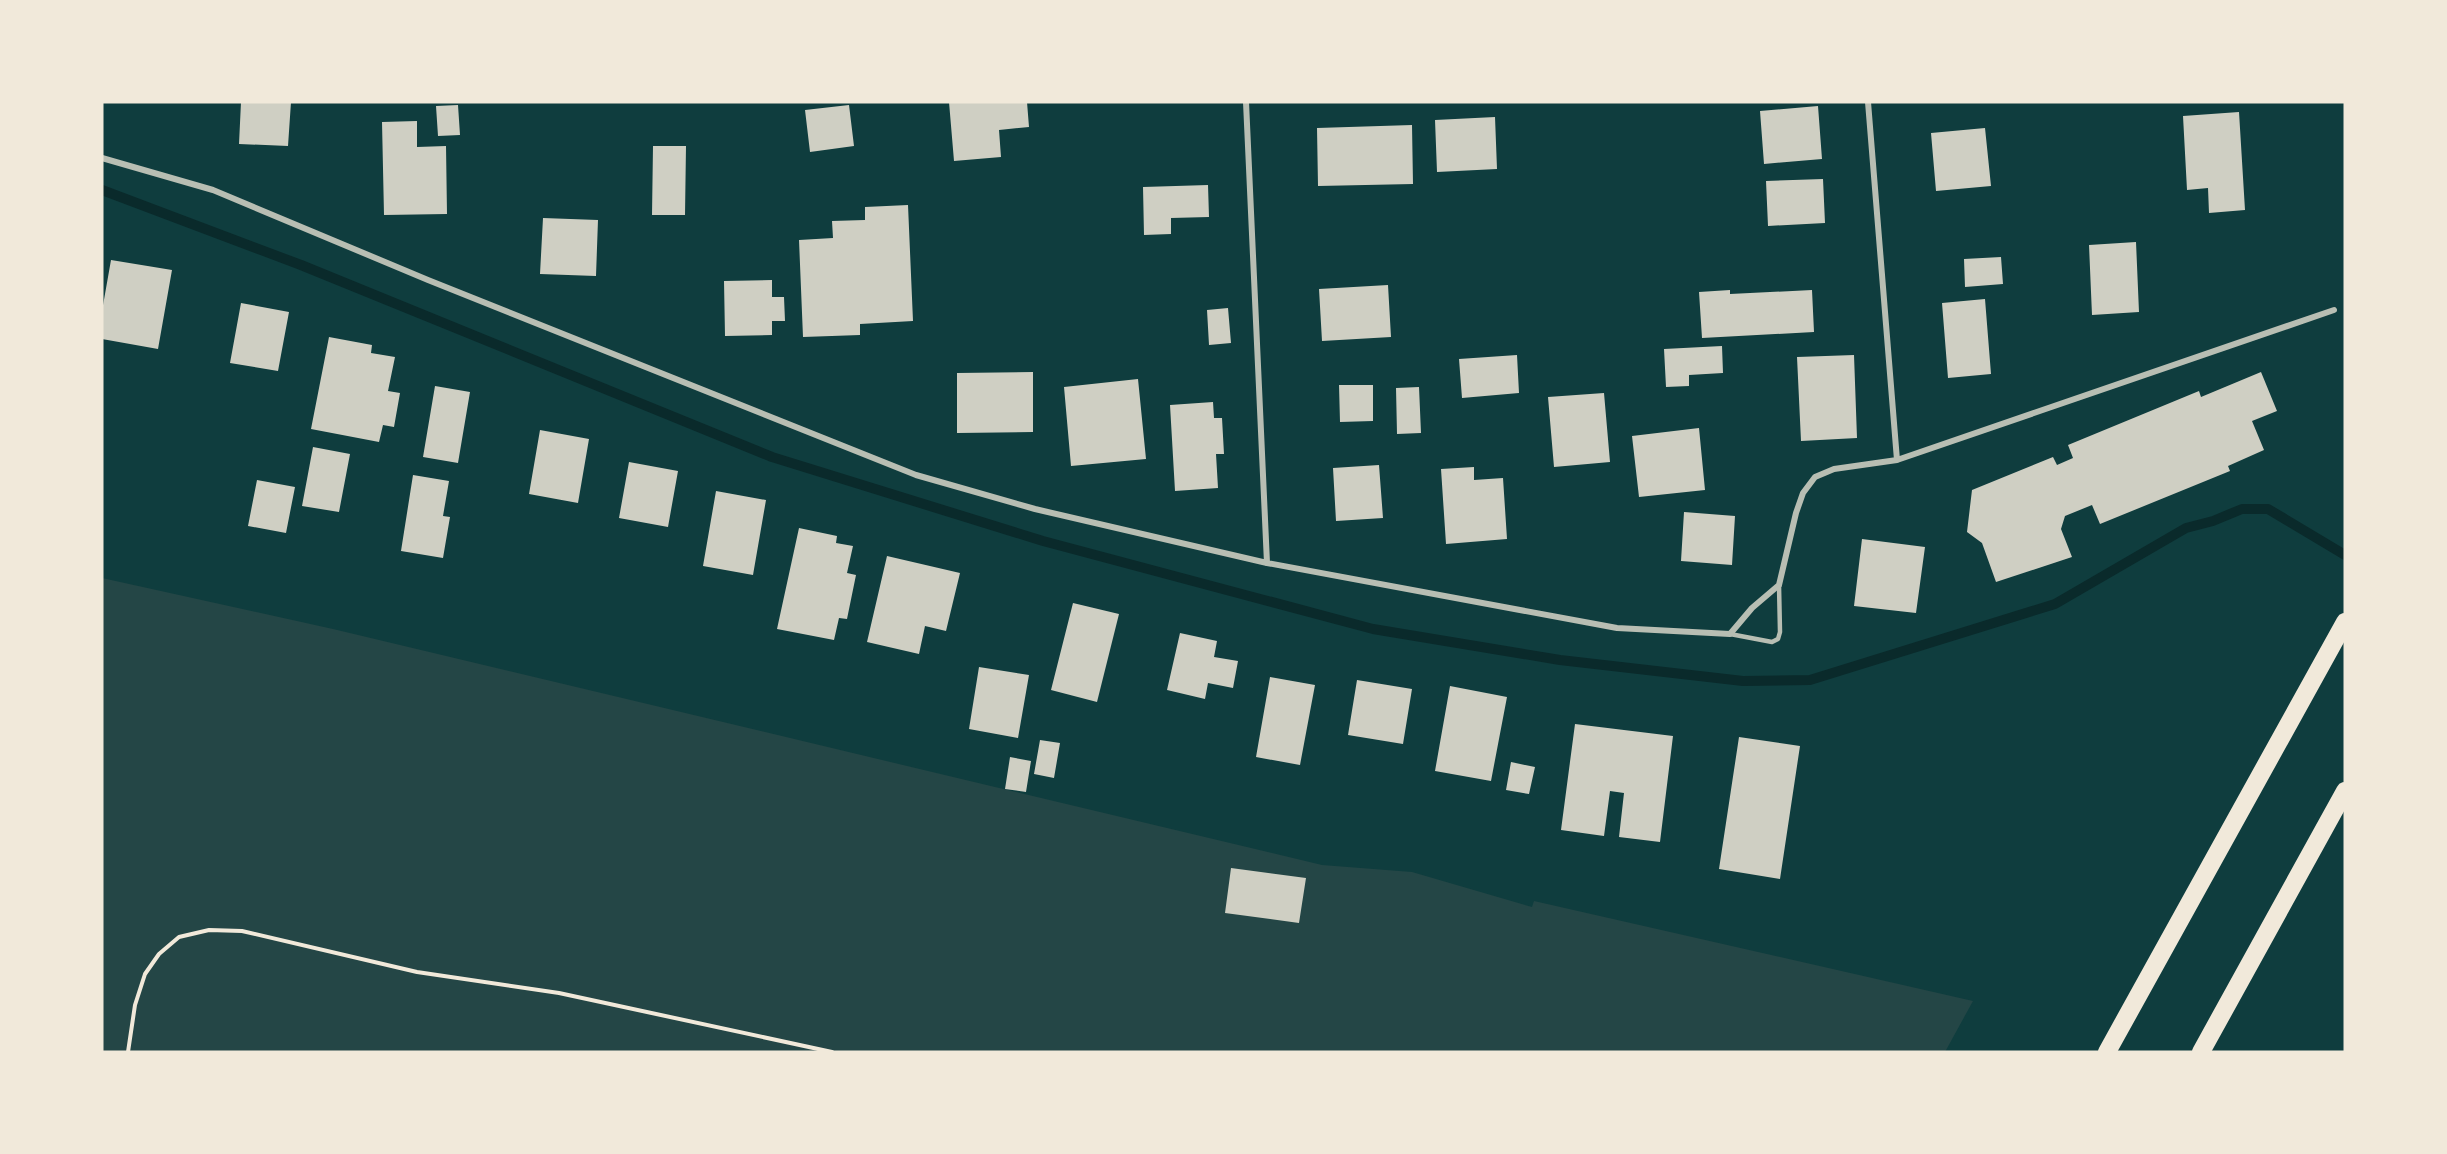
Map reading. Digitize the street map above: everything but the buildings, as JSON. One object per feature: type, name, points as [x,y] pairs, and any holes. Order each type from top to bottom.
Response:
[{"type":"highway","points":[[2108,1052],[2345,622]]},
{"type":"highway","points":[[2201,1052],[2345,791]]},
{"type":"street","points":[[1246,102],[1267,563]]},
{"type":"street","points":[[1868,102],[1897,460]]},
{"type":"street","points":[[102,158],[213,190],[428,280],[916,476],[1035,509],[1267,563],[1617,628],[1730,634],[1752,608],[1779,585],[1796,513],[1803,493],[1815,477],[1834,469],[1897,460],[2334,310]]},
{"type":"lane","points":[[1730,634],[1772,642],[1778,639],[1780,632],[1779,585]]},
{"type":"path","points":[[128,1052],[135,1005],[145,974],[159,954],[179,937],[209,930],[242,931],[417,972],[559,993],[832,1052]]},
{"type":"shaded area","points":[[102,578],[333,629],[1322,865],[1412,872],[1532,907],[1534,901],[1973,1001],[1945,1052],[102,1052]]},
{"type":"waterway","points":[[102,190],[301,265],[772,457],[1043,541],[1373,629],[1560,660],[1743,681],[1810,680],[2055,604],[2186,528],[2213,521],[2242,509],[2268,509],[2345,555]]}]
